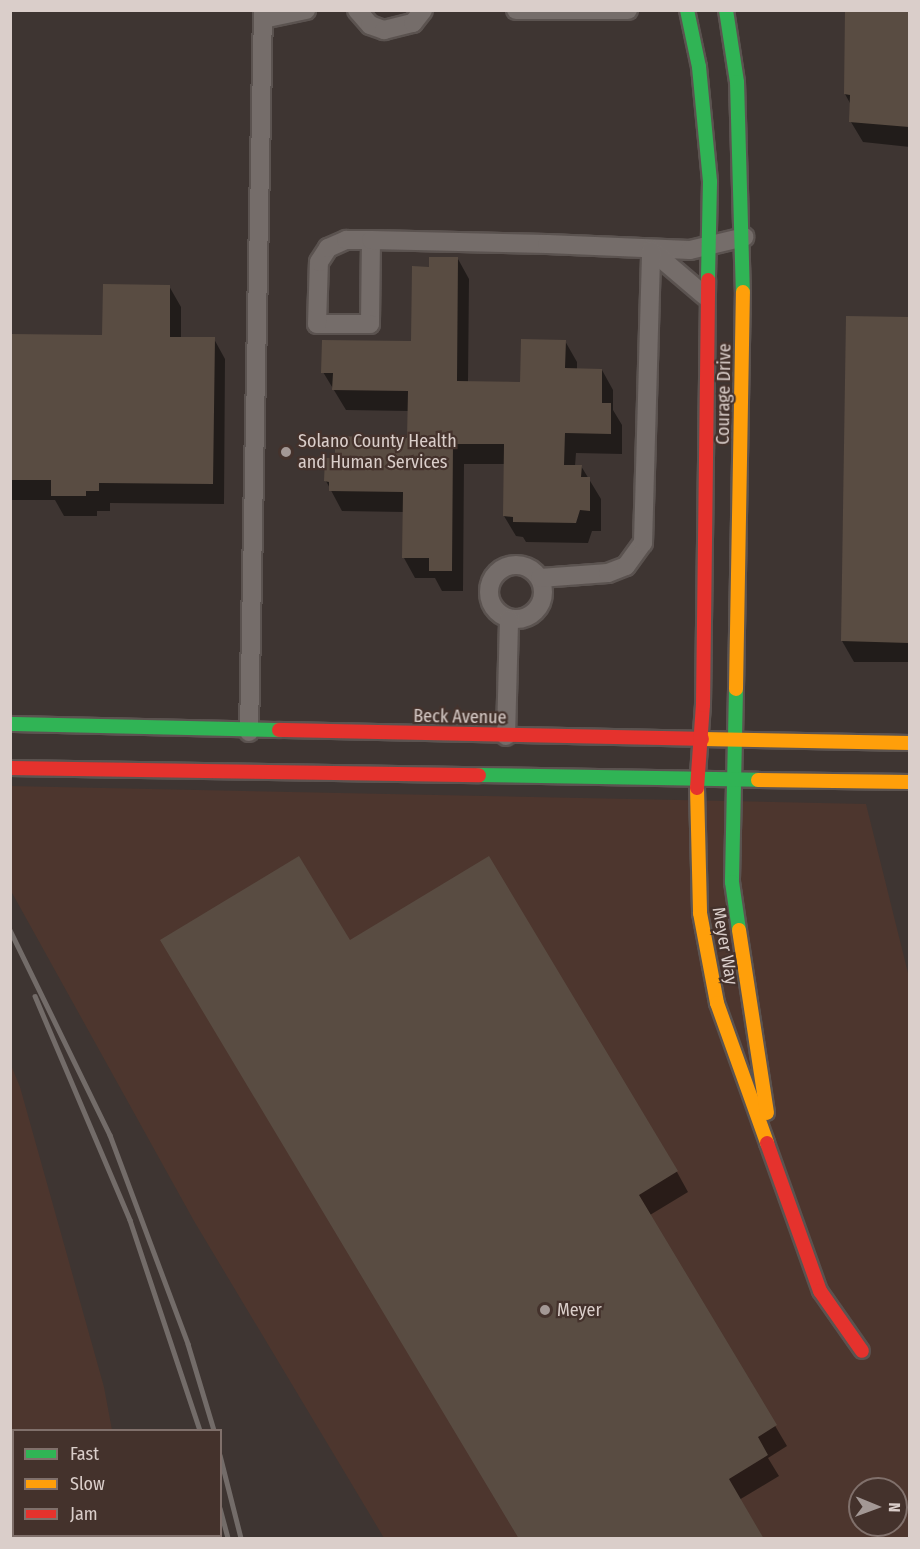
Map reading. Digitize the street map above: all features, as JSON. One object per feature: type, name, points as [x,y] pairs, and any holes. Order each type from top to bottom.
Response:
[{"type":"street","points":[[249,732],[263,14],[306,10]]},
{"type":"street","points":[[357,10],[370,25],[384,30],[413,22],[423,10]]},
{"type":"street","points":[[516,10],[627,10]]},
{"type":"street","name":"Courage Drive","points":[[687,10],[699,67],[710,182],[709,246],[705,296],[703,469],[706,526],[700,739]]},
{"type":"street","name":"Courage Drive","points":[[726,10],[738,82],[744,237],[733,779]]},
{"type":"street","points":[[370,240],[370,324],[317,324],[319,262],[328,248],[346,240],[370,240],[651,250],[709,246],[744,237]]},
{"type":"street","points":[[651,250],[705,296]]},
{"type":"street","points":[[540,578],[544,596],[535,612],[518,620],[509,619],[497,611],[489,598],[496,573],[519,564],[540,578],[608,573],[626,566],[643,543],[651,250]]},
{"type":"street","points":[[506,736],[509,619]]},
{"type":"street","name":"Beck Avenue","points":[[10,724],[249,732],[909,743]]},
{"type":"street","name":"Meyer Way","points":[[700,739],[696,871],[706,959],[728,1037],[771,1149],[820,1291],[862,1351]]},
{"type":"street","points":[[10,768],[909,782]]},
{"type":"street","name":"Meyer Way","points":[[733,779],[732,882],[771,1149]]},
{"type":"shaded area","points":[[10,786],[866,804],[909,977],[909,1538],[384,1538],[194,1221],[11,891]]},
{"type":"shaded area","points":[[11,1065],[20,1087],[104,1387],[112,1429],[12,1429],[12,1537],[132,1538],[11,1538]]},
{"type":"building","points":[[845,10],[909,10],[909,127],[849,122],[850,95],[844,94]]},
{"type":"building","points":[[429,257],[458,257],[457,381],[520,382],[521,339],[566,340],[565,368],[602,369],[602,403],[611,403],[611,434],[565,433],[564,465],[582,465],[581,477],[590,477],[590,511],[580,510],[576,523],[513,522],[513,517],[503,516],[504,444],[453,444],[452,571],[429,571],[429,558],[402,558],[403,492],[329,491],[329,482],[324,481],[325,458],[335,458],[335,436],[407,438],[408,391],[332,390],[333,373],[321,373],[322,340],[411,341],[412,266],[429,267]]},
{"type":"building","points":[[103,284],[170,285],[170,337],[215,337],[213,484],[99,483],[99,491],[86,491],[86,496],[51,496],[51,480],[10,480],[10,334],[102,335]]},
{"type":"building","points":[[846,316],[909,317],[909,643],[841,641]]},
{"type":"building","name":"Meyer","points":[[299,856],[350,940],[489,856],[678,1171],[639,1195],[777,1425],[758,1437],[768,1455],[729,1479],[764,1539],[519,1539],[160,940]]},
{"type":"railway","points":[[10,930],[110,1135],[188,1344],[214,1429]]},
{"type":"railway","points":[[35,996],[130,1220],[200,1429]]},
{"type":"railway","points":[[222,1463],[241,1538]]},
{"type":"railway","points":[[222,1516],[228,1538]]},
{"type":"traffic: fast","points":[[687,10],[699,67],[710,182],[708,280]]},
{"type":"traffic: fast","points":[[726,10],[737,82],[743,292]]},
{"type":"traffic: fast","points":[[736,689],[732,882],[739,930]]},
{"type":"traffic: fast","points":[[10,724],[279,730]]},
{"type":"traffic: fast","points":[[479,775],[758,780]]},
{"type":"traffic: slow","points":[[736,689],[743,292]]},
{"type":"traffic: slow","points":[[702,739],[910,743]]},
{"type":"traffic: slow","points":[[758,780],[910,782]]},
{"type":"traffic: slow","points":[[697,788],[700,913],[717,1003],[767,1143]]},
{"type":"traffic: slow","points":[[739,930],[767,1113]]},
{"type":"traffic: jam","points":[[697,788],[703,705],[708,280]]},
{"type":"traffic: jam","points":[[279,730],[702,739]]},
{"type":"traffic: jam","points":[[10,768],[479,775]]},
{"type":"traffic: jam","points":[[767,1143],[820,1291],[862,1351]]},
{"type":"place","name":"Solano County Health and Human Services","points":[[286,452]]},
{"type":"place","name":"Meyer","points":[[545,1310]]}]
